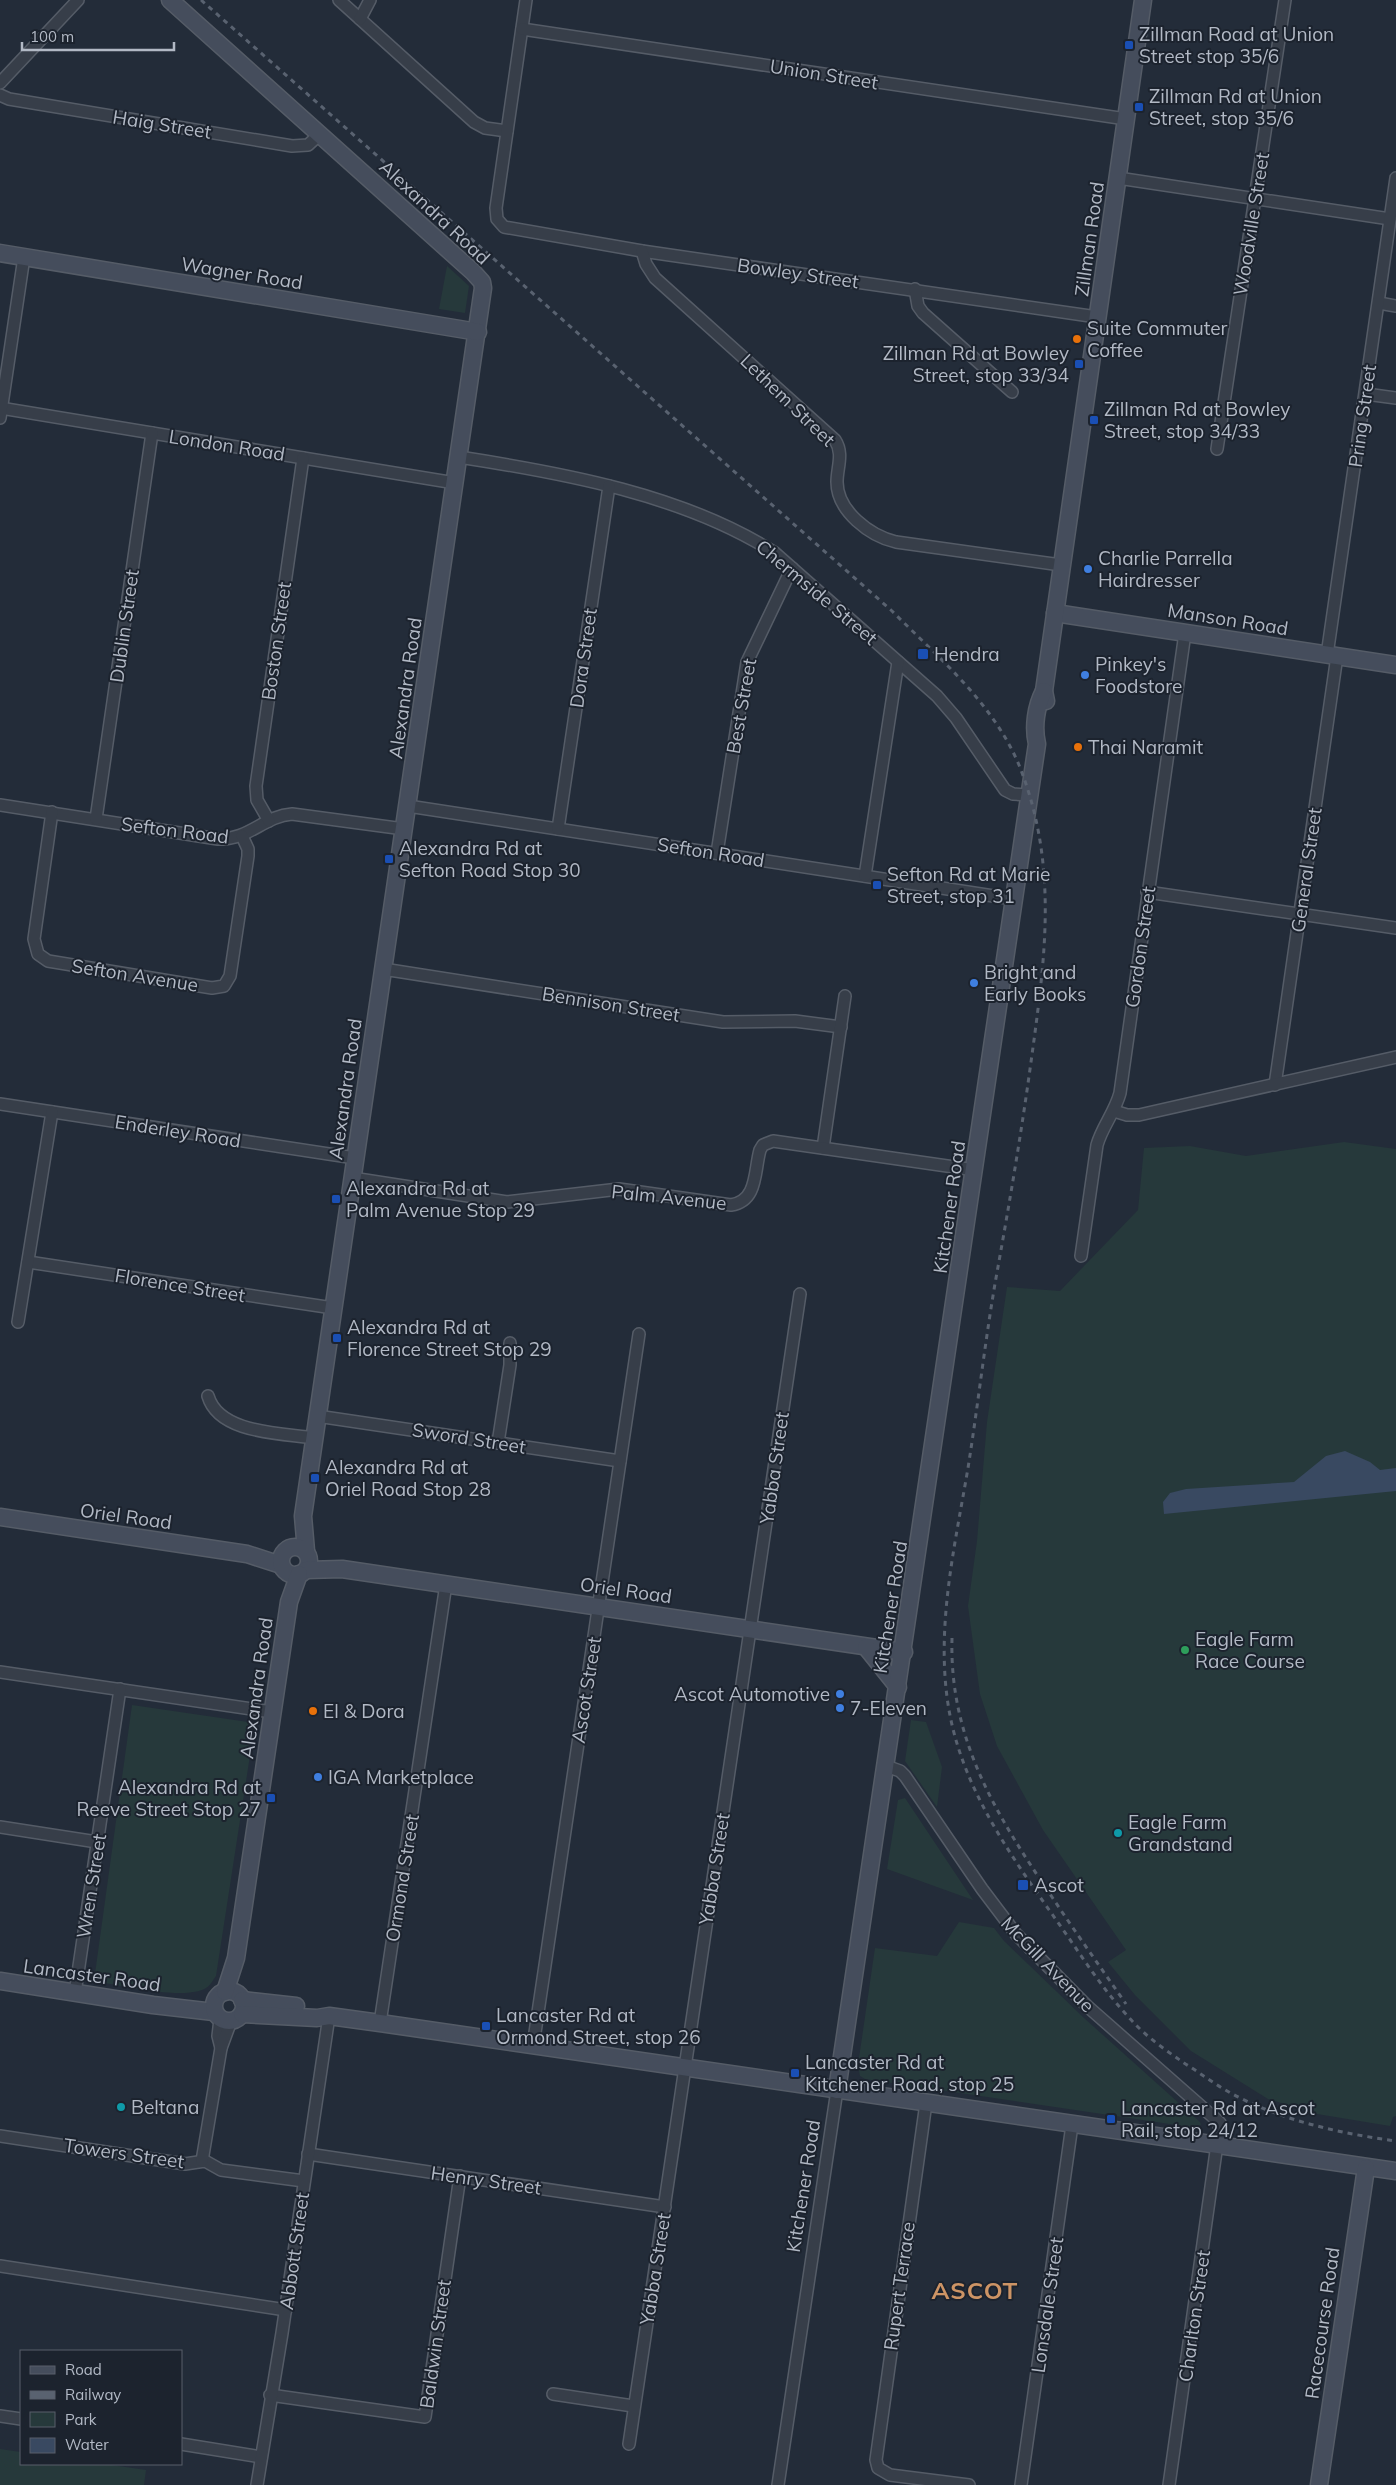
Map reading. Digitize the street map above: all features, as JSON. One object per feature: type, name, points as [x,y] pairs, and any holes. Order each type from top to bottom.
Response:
[{"type":"street","points":[[0,83],[78,0]]},
{"type":"street","name":"Alexandra Road","points":[[170,0],[479,278],[483,288],[318,1416],[229,2006],[202,2161]]},
{"type":"street","points":[[339,0],[474,122],[485,128],[507,131],[526,0]]},
{"type":"street","points":[[360,19],[370,0]]},
{"type":"street","name":"Zillman Road","points":[[1029,795],[1036,744],[1042,735],[1044,726],[1047,703],[1044,691],[1061,565],[1118,178],[1142,0]]},
{"type":"street","name":"Woodville Street","points":[[1217,449],[1284,0]]},
{"type":"street","name":"Union Street","points":[[522,29],[1126,120]]},
{"type":"street","name":"Haig Street","points":[[0,95],[9,99],[292,146],[308,145],[320,134]]},
{"type":"street","name":"Bowley Street","points":[[507,131],[496,208],[497,219],[500,224],[511,230],[642,251],[1098,317]]},
{"type":"street","points":[[1118,178],[1390,219]]},
{"type":"street","name":"Pring Street","points":[[1332,655],[1396,178]]},
{"type":"street","name":"Lethem Street","points":[[642,251],[646,264],[655,278],[834,440],[840,452],[837,481],[840,499],[869,530],[878,536],[896,542],[1061,565]]},
{"type":"street","name":"Wagner Road","points":[[0,253],[478,332]]},
{"type":"street","points":[[0,412],[24,257]]},
{"type":"street","points":[[915,289],[918,306],[923,313],[1012,392]]},
{"type":"street","points":[[1379,303],[1396,306]]},
{"type":"street","points":[[1366,394],[1396,398]]},
{"type":"street","name":"London Road","points":[[0,412],[152,433],[455,483]]},
{"type":"street","name":"Dublin Street","points":[[96,819],[152,433]]},
{"type":"street","name":"Chermside Street","points":[[459,456],[567,475],[609,486],[724,525],[750,537],[775,553],[946,706],[1005,790],[1013,794],[1029,795]]},
{"type":"street","name":"Boston Street","points":[[269,821],[257,800],[256,786],[303,458]]},
{"type":"street","name":"Dora Street","points":[[558,829],[609,486]]},
{"type":"street","name":"Best Street","points":[[717,853],[747,662],[792,568]]},
{"type":"street","name":"Manson Road","points":[[1055,612],[1396,665]]},
{"type":"street","name":"Gordon Street","points":[[1081,1256],[1097,1145],[1100,1134],[1114,1111],[1120,1093],[1185,633]]},
{"type":"street","name":"General Street","points":[[1275,1085],[1332,655]]},
{"type":"street","points":[[865,876],[898,662]]},
{"type":"street","name":"Kitchener Road","points":[[778,2485],[904,1652],[1029,795]]},
{"type":"street","name":"Sefton Road","points":[[0,804],[218,839],[242,836],[269,821],[292,814],[404,829]]},
{"type":"street","name":"Sefton Road","points":[[408,806],[1013,899]]},
{"type":"street","name":"Sefton Avenue","points":[[52,812],[34,939],[38,954],[48,961],[212,988],[224,986],[230,976],[248,856],[248,849],[242,836]]},
{"type":"street","points":[[1147,892],[1396,928]]},
{"type":"street","name":"Bennison Street","points":[[383,969],[723,1022],[795,1021],[841,1026]]},
{"type":"street","points":[[823,1148],[845,996]]},
{"type":"street","points":[[1114,1111],[1127,1115],[1139,1115],[1396,1057]]},
{"type":"street","name":"Enderley Road","points":[[0,1104],[355,1158]]},
{"type":"street","points":[[18,1322],[52,1112]]},
{"type":"street","name":"Palm Avenue","points":[[352,1178],[507,1202],[619,1189],[731,1205],[744,1201],[751,1193],[760,1150],[766,1143],[776,1141],[974,1170]]},
{"type":"street","name":"Florence Street","points":[[28,1262],[333,1308]]},
{"type":"street","name":"Yabba Street","points":[[629,2444],[633,2406],[665,2207],[800,1294]]},
{"type":"street","name":"Ascot Street","points":[[533,2046],[638,1334]]},
{"type":"street","points":[[498,1443],[510,1365],[510,1344]]},
{"type":"street","points":[[208,1396],[213,1407],[238,1426],[314,1438]]},
{"type":"street","name":"Sword Street","points":[[318,1416],[620,1461]]},
{"type":"street","name":"Oriel Road","points":[[0,1517],[599,1606],[866,1648],[904,1652]]},
{"type":"street","name":"Ormond Street","points":[[380,2023],[446,1584]]},
{"type":"street","points":[[866,1648],[898,1687]]},
{"type":"street","points":[[0,1672],[272,1712]]},
{"type":"street","name":"Wren Street","points":[[75,1993],[120,1690]]},
{"type":"street","name":"McGill Avenue","points":[[886,1766],[900,1771],[905,1776],[982,1889],[1016,1934],[1087,2006],[1220,2123],[1218,2146]]},
{"type":"street","points":[[0,1827],[97,1842]]},
{"type":"street","name":"Lancaster Road","points":[[0,1981],[179,2007],[229,2006],[317,2018],[329,2016],[1396,2171]]},
{"type":"street","name":"Abbott Street","points":[[257,2485],[270,2395],[286,2310],[329,2016]]},
{"type":"street","name":"Rupert Terrace","points":[[926,2103],[876,2460],[878,2468],[890,2475],[969,2485]]},
{"type":"street","name":"Lonsdale Street","points":[[1022,2485],[1072,2125]]},
{"type":"street","name":"Towers Street","points":[[0,2136],[185,2164],[202,2161],[221,2170],[304,2181]]},
{"type":"street","name":"Charlton Street","points":[[1170,2485],[1218,2146]]},
{"type":"street","name":"Henry Street","points":[[308,2154],[665,2207]]},
{"type":"street","name":"Racecourse Road","points":[[1319,2485],[1366,2168]]},
{"type":"street","name":"Baldwin Street","points":[[270,2395],[425,2417],[460,2176]]},
{"type":"street","points":[[0,2266],[286,2310]]},
{"type":"street","points":[[553,2394],[633,2406]]},
{"type":"street","points":[[0,2416],[20,2419]]},
{"type":"street","points":[[182,2444],[261,2457]]},
{"type":"green space","points":[[447,266],[469,286],[465,313],[439,309]]},
{"type":"green space","name":"Eagle Farm Race Course","points":[[1344,1142],[1396,1149],[1396,2116],[1393,2117],[1390,2126],[1317,2114],[1268,2099],[1191,2051],[1135,1995],[1108,1962],[1126,1950],[1043,1830],[997,1746],[980,1694],[968,1606],[977,1541],[987,1422],[1007,1287],[1060,1291],[1138,1210],[1144,1148],[1190,1146],[1246,1156]]},
{"type":"green space","points":[[132,1705],[255,1723],[216,1976],[207,1987],[196,1992],[168,1993],[94,1981]]},
{"type":"green space","points":[[911,1720],[926,1722],[942,1767],[937,1807],[905,1761]]},
{"type":"green space","points":[[905,1798],[973,1900],[887,1869],[898,1800]]},
{"type":"green space","points":[[959,1922],[994,1928],[1004,1941],[1084,2018],[1200,2122],[1201,2125],[1190,2127],[865,2079],[860,2076],[858,2065],[875,1948],[937,1956]]},
{"type":"green space","points":[[0,2449],[20,2452],[20,2465],[112,2465],[146,2470],[144,2485],[0,2485]]},
{"type":"water","points":[[1345,1451],[1370,1462],[1380,1470],[1396,1468],[1396,1491],[1164,1514],[1163,1502],[1170,1493],[1186,1489],[1294,1482],[1326,1456]]},
{"type":"railway","points":[[201,0],[892,611],[946,664],[980,701],[1008,743],[1019,765],[1032,802],[1040,839],[1044,876],[1044,949],[1041,986],[1023,1116],[992,1302],[949,1585],[944,1645],[945,1674],[948,1704],[955,1738],[966,1770],[980,1801],[1015,1860],[1095,1975],[1139,2029],[1184,2063],[1242,2099],[1306,2123],[1351,2134],[1396,2141]]},
{"type":"railway","points":[[952,1638],[953,1675],[959,1710],[968,1743],[980,1775],[995,1806],[1032,1867],[1126,2004]]},
{"type":"place","name":"Zillman Road at Union Street stop 35/6","points":[[1129,45]]},
{"type":"place","name":"Zillman Rd at Union Street, stop 35/6","points":[[1139,107]]},
{"type":"place","name":"Suite Commuter Coffee","points":[[1077,339]]},
{"type":"place","name":"Zillman Rd at Bowley Street, stop 33/34","points":[[1079,364]]},
{"type":"place","name":"Zillman Rd at Bowley Street, stop 34/33","points":[[1094,420]]},
{"type":"place","name":"Charlie Parrella Hairdresser","points":[[1088,569]]},
{"type":"place","name":"Hendra","points":[[923,654]]},
{"type":"place","name":"Pinkey's Foodstore","points":[[1085,675]]},
{"type":"place","name":"Thai Naramit","points":[[1078,747]]},
{"type":"place","name":"Alexandra Rd at Sefton Road Stop 30","points":[[389,859]]},
{"type":"place","name":"Sefton Rd at Marie Street, stop 31","points":[[877,885]]},
{"type":"place","name":"Bright and Early Books","points":[[974,983]]},
{"type":"place","name":"Alexandra Rd at Palm Avenue Stop 29","points":[[336,1199]]},
{"type":"place","name":"Alexandra Rd at Florence Street Stop 29","points":[[337,1338]]},
{"type":"place","name":"Alexandra Rd at Oriel Road Stop 28","points":[[315,1478]]},
{"type":"place","name":"Eagle Farm Race Course","points":[[1185,1650]]},
{"type":"place","name":"Ascot Automotive","points":[[840,1694]]},
{"type":"place","name":"7-Eleven","points":[[840,1708]]},
{"type":"place","name":"El & Dora","points":[[313,1711]]},
{"type":"place","name":"IGA Marketplace","points":[[318,1777]]},
{"type":"place","name":"Alexandra Rd at Reeve Street Stop 27","points":[[271,1798]]},
{"type":"place","name":"Eagle Farm Grandstand","points":[[1118,1833]]},
{"type":"place","name":"Ascot","points":[[1023,1885]]},
{"type":"place","name":"Lancaster Rd at Ormond Street, stop 26","points":[[486,2026]]},
{"type":"place","name":"Lancaster Rd at Kitchener Road, stop 25","points":[[795,2073]]},
{"type":"place","name":"Beltana","points":[[121,2107]]},
{"type":"place","name":"Lancaster Rd at Ascot Rail, stop 24/12","points":[[1111,2119]]},
{"type":"district","name":"ASCOT","points":[[975,2291]]}]
